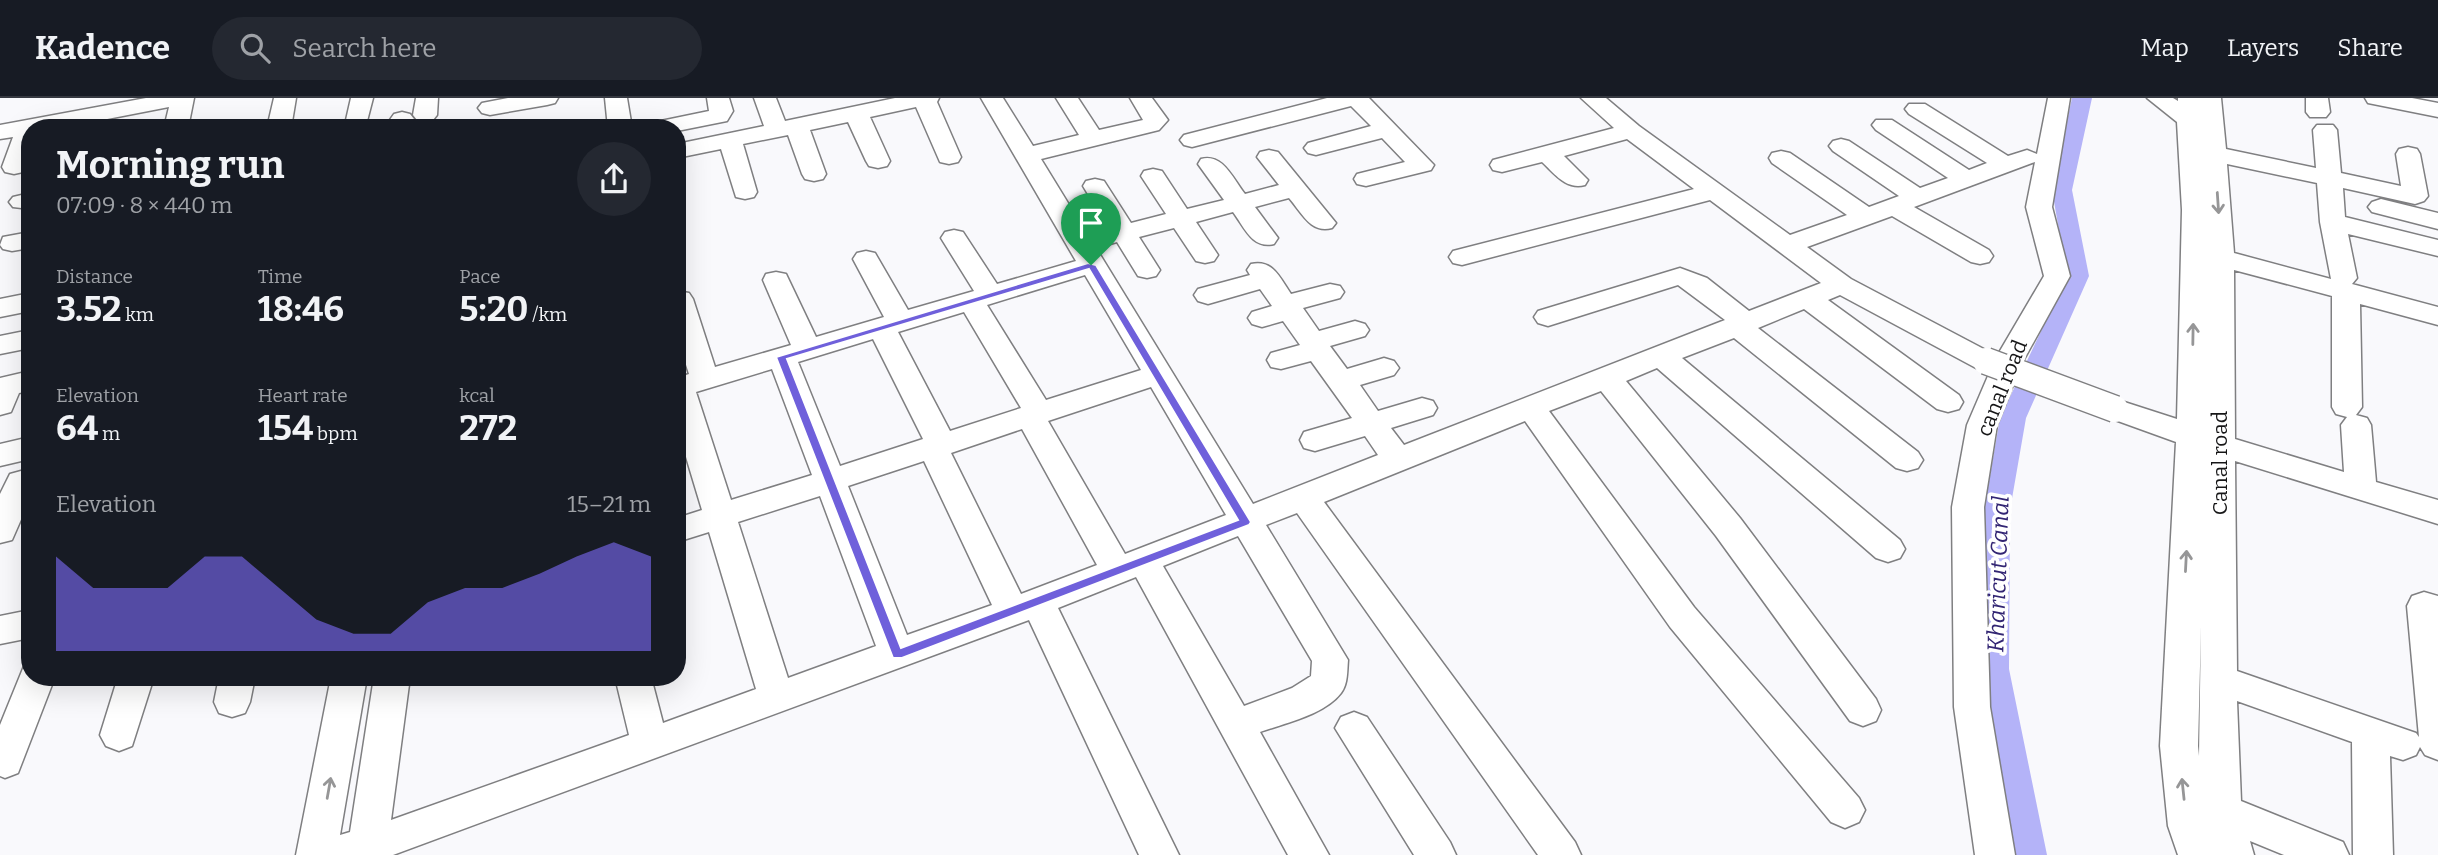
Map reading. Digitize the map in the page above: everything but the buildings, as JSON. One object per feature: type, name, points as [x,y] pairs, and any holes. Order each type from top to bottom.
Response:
[{"type":"street","points":[[39,119],[52,98]]},
{"type":"street","points":[[69,119],[183,98],[178,119]]},
{"type":"street","points":[[281,119],[285,98]]},
{"type":"street","points":[[489,111],[522,101],[547,98]]},
{"type":"street","points":[[665,112],[719,116],[721,114],[718,98]]},
{"type":"street","points":[[765,98],[787,128],[814,174]]},
{"type":"street","points":[[686,149],[787,128],[846,109],[926,98],[950,157]]},
{"type":"street","points":[[992,98],[1330,660],[1328,683],[1305,699],[1237,725]]},
{"type":"street","points":[[1066,98],[1093,139]]},
{"type":"street","points":[[1026,155],[1151,125],[1156,120],[1141,98]]},
{"type":"street","points":[[1192,140],[1355,98],[1422,165],[1366,179]]},
{"type":"street","points":[[1592,98],[1630,131],[1841,285],[1986,361],[2206,441],[2438,512]]},
{"type":"street","name":"canal road","points":[[1994,855],[1972,707],[1968,507],[1982,425],[2008,363],[2057,276],[2039,207],[2059,98]]},
{"type":"street","points":[[2158,98],[2331,186],[2438,220]]},
{"type":"street","points":[[2376,98],[2411,109],[2438,110]]},
{"type":"street","points":[[621,119],[623,100]]},
{"type":"street","points":[[515,119],[522,101]]},
{"type":"street","points":[[846,109],[878,161]]},
{"type":"street","points":[[1786,246],[2017,161],[1917,109]]},
{"type":"street","points":[[2320,113],[2331,186],[2333,222],[2345,285],[2352,416],[2361,489]]},
{"type":"street","points":[[2203,121],[2208,248],[2345,285],[2438,316]]},
{"type":"street","name":"Canal road","points":[[2203,121],[2208,248],[2206,441],[2219,680],[2218,763],[2222,811],[2234,855]]},
{"type":"street","points":[[1884,125],[1966,179]]},
{"type":"street","points":[[0,132],[21,128]]},
{"type":"street","points":[[1315,148],[1388,130]]},
{"type":"street","points":[[1502,164],[1630,131]]},
{"type":"street","points":[[730,140],[745,192]]},
{"type":"street","points":[[1840,146],[1905,202],[1980,256]]},
{"type":"street","points":[[14,167],[21,153]]},
{"type":"street","points":[[1546,153],[1576,180]]},
{"type":"street","points":[[2331,186],[2415,196],[2408,154]]},
{"type":"street","points":[[1269,157],[1324,223]]},
{"type":"street","points":[[1781,158],[1865,216]]},
{"type":"street","points":[[1210,164],[1265,238]]},
{"type":"street","points":[[1153,176],[1205,255]]},
{"type":"street","points":[[1095,186],[1147,270]]},
{"type":"street","points":[[688,385],[980,298],[1085,255],[1125,233],[1295,189]]},
{"type":"street","points":[[1462,257],[1713,192]]},
{"type":"street","points":[[2333,222],[2438,248]]},
{"type":"street","points":[[954,238],[1034,414],[1131,567],[1237,725],[1309,855]]},
{"type":"street","points":[[866,259],[937,445],[1159,855]]},
{"type":"street","points":[[1208,295],[1264,274],[1279,311],[1315,345],[1399,461]]},
{"type":"street","points":[[1548,317],[1680,276],[1698,284],[1742,325],[1907,460]]},
{"type":"street","points":[[776,280],[830,480],[897,655]]},
{"type":"street","points":[[355,852],[1131,567],[1841,285]]},
{"type":"street","points":[[2345,285],[2438,304]]},
{"type":"street","points":[[1279,311],[1330,292]]},
{"type":"street","points":[[0,298],[21,294]]},
{"type":"street","points":[[1808,299],[1948,402]]},
{"type":"street","points":[[0,308],[21,304]]},
{"type":"street","points":[[1281,360],[1355,330]]},
{"type":"street","points":[[0,345],[21,341]]},
{"type":"street","points":[[1662,357],[1888,549]]},
{"type":"street","points":[[686,366],[688,385],[720,516],[777,699]]},
{"type":"street","points":[[1341,381],[1384,368]]},
{"type":"street","points":[[686,527],[1157,375]]},
{"type":"street","points":[[1608,379],[1728,527],[1863,710]]},
{"type":"street","points":[[1315,440],[1422,408]]},
{"type":"street","points":[[1531,408],[1682,617],[1845,810]]},
{"type":"street","points":[[2198,855],[2188,826],[2179,746],[2206,441]]},
{"type":"street","points":[[0,455],[21,450]]},
{"type":"street","points":[[0,531],[21,482]]},
{"type":"street","points":[[1304,499],[1561,855]]},
{"type":"street","points":[[2373,855],[2404,741],[2424,606],[2438,610]]},
{"type":"street","points":[[0,631],[21,626]]},
{"type":"street","points":[[2219,680],[2404,741]]},
{"type":"street","points":[[5,761],[34,686]]},
{"type":"street","points":[[119,735],[133,686]]},
{"type":"street","points":[[316,855],[347,686]]},
{"type":"street","points":[[355,852],[390,686]]},
{"type":"street","points":[[635,686],[650,745]]},
{"type":"street","points":[[1354,727],[1436,855]]},
{"type":"street","points":[[2222,811],[2329,855]]},
{"type":"waterway","name":"Kharicut Canal","points":[[2030,855],[1994,669],[1997,510],[2013,418],[2078,276],[2062,190],[2082,98]]},
{"type":"route","points":[[1091,265],[1245,522],[897,655],[782,357],[1091,265]]}]
